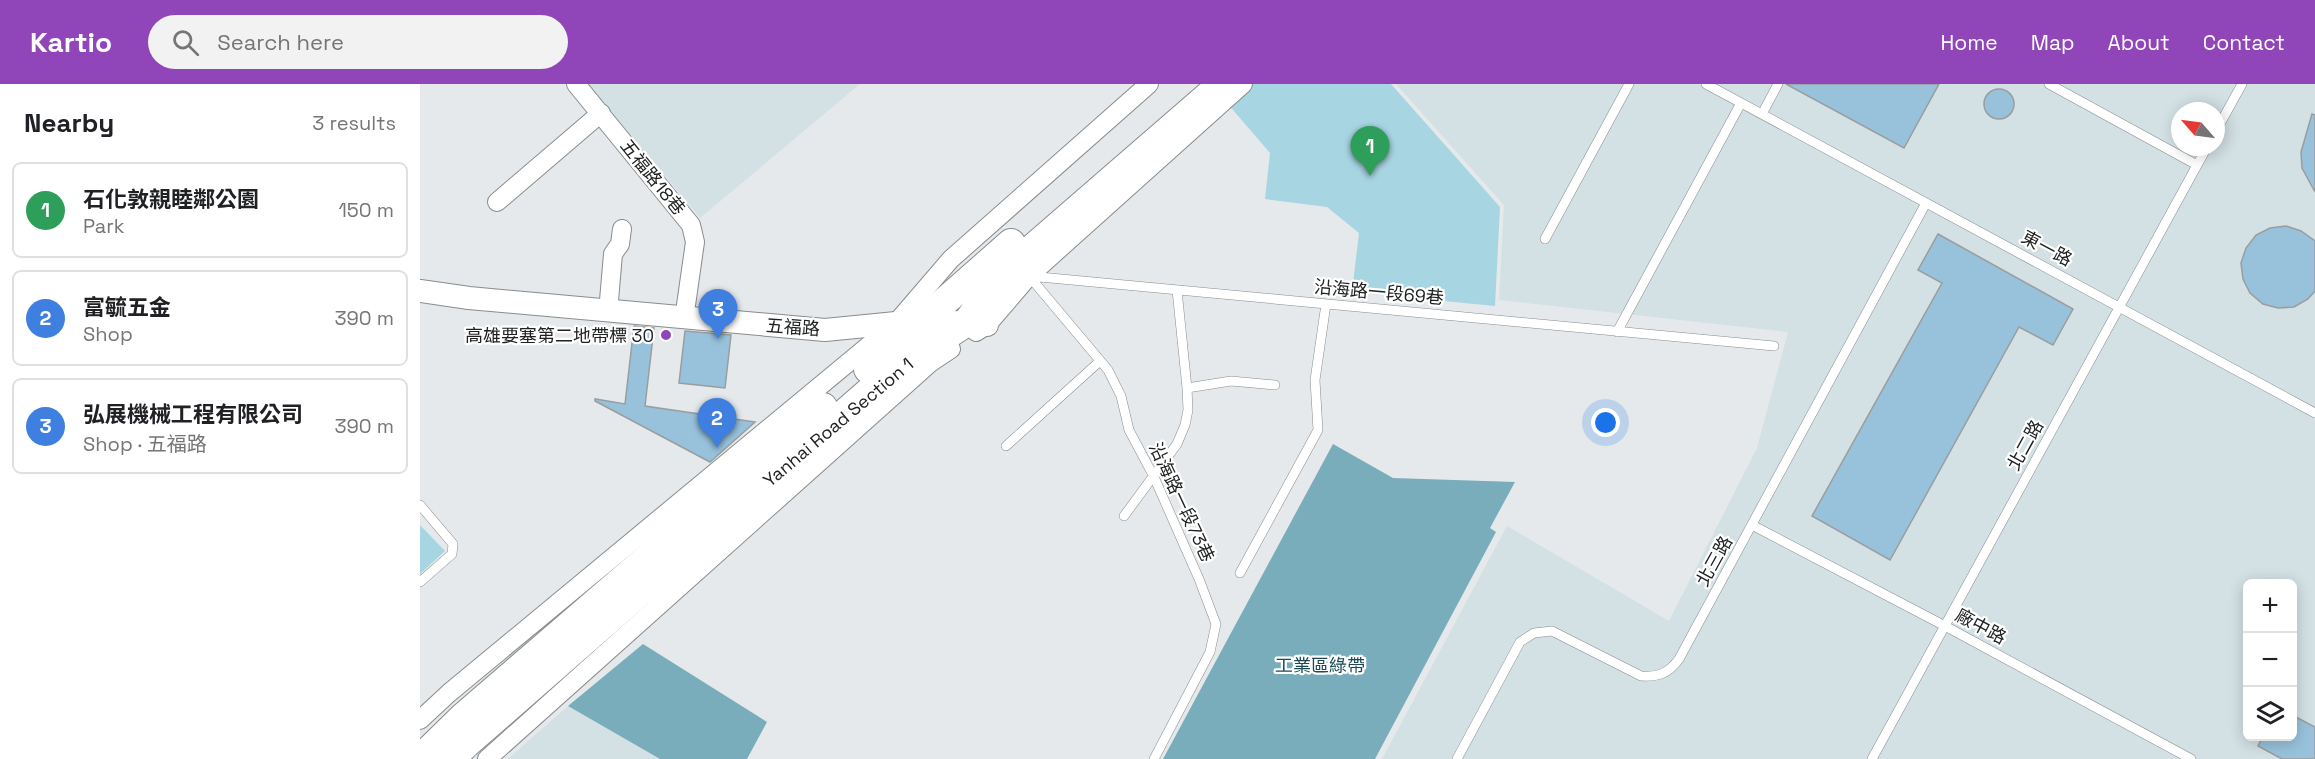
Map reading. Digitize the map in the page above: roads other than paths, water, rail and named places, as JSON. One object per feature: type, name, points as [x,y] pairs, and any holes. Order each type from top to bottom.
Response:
[{"type":"main road","name":"Yanhai Road Section 1","points":[[451,759],[895,369],[977,324],[1005,273],[1193,84]]},
{"type":"main road","name":"Yanhai Road Section 1","points":[[420,759],[464,716],[666,541],[909,323],[1005,273],[1222,84]]},
{"type":"street","name":"五福路18巷","points":[[576,84],[691,225],[695,242],[684,319]]},
{"type":"street","name":"Yanhai Road Section 1","points":[[420,720],[458,685],[909,323],[951,259],[1149,84]]},
{"type":"street","name":"Yanhai Road Section 1","points":[[1005,273],[1243,84]]},
{"type":"street","points":[[496,202],[601,113]]},
{"type":"street","points":[[608,312],[613,254],[621,244],[622,229]]},
{"type":"street","name":"五福路","points":[[420,291],[608,312],[825,330],[909,323],[977,324]]},
{"type":"street","name":"Yanhai Road Section 1","points":[[487,759],[930,363],[977,324]]},
{"type":"lane","points":[[1545,239],[1629,84]]},
{"type":"lane","name":"東一路","points":[[1706,84],[2315,413]]},
{"type":"lane","points":[[1762,114],[1778,84]]},
{"type":"lane","points":[[2049,84],[2197,165]]},
{"type":"lane","points":[[2225,115],[2242,84]]},
{"type":"lane","points":[[1617,332],[1741,103]]},
{"type":"lane","name":"北二路","points":[[1872,759],[2202,156]]},
{"type":"lane","name":"北三路","points":[[1457,759],[1520,642],[1534,633],[1552,631],[1641,676],[1656,677],[1671,670],[1926,202]]},
{"type":"lane","name":"沿海路一段69巷","points":[[1005,273],[1774,346]]},
{"type":"lane","name":"沿海路一段73巷","points":[[1005,273],[1108,370],[1121,396],[1129,430],[1154,477],[1199,579],[1216,624],[1210,652],[1154,759]]},
{"type":"lane","points":[[1124,516],[1177,444],[1185,425],[1188,410],[1187,387],[1177,290]]},
{"type":"lane","points":[[1240,573],[1318,430],[1315,380],[1326,304]]},
{"type":"lane","points":[[1006,446],[1100,361]]},
{"type":"lane","points":[[1187,387],[1231,381],[1275,385]]},
{"type":"lane","points":[[420,505],[453,544],[452,554],[420,582]]},
{"type":"lane","name":"廠中路","points":[[1752,525],[2191,759]]},
{"type":"place","name":"石化敦親睦鄰公園","points":[[1370,176]]},
{"type":"place","name":"高雄要塞第二地帶標 30","points":[[666,335]]},
{"type":"place","name":"弘展機械工程有限公司","points":[[718,339]]},
{"type":"place","name":"富毓五金","points":[[717,448]]},
{"type":"park label","name":"工業區綠帶","points":[[1320,665]]}]
